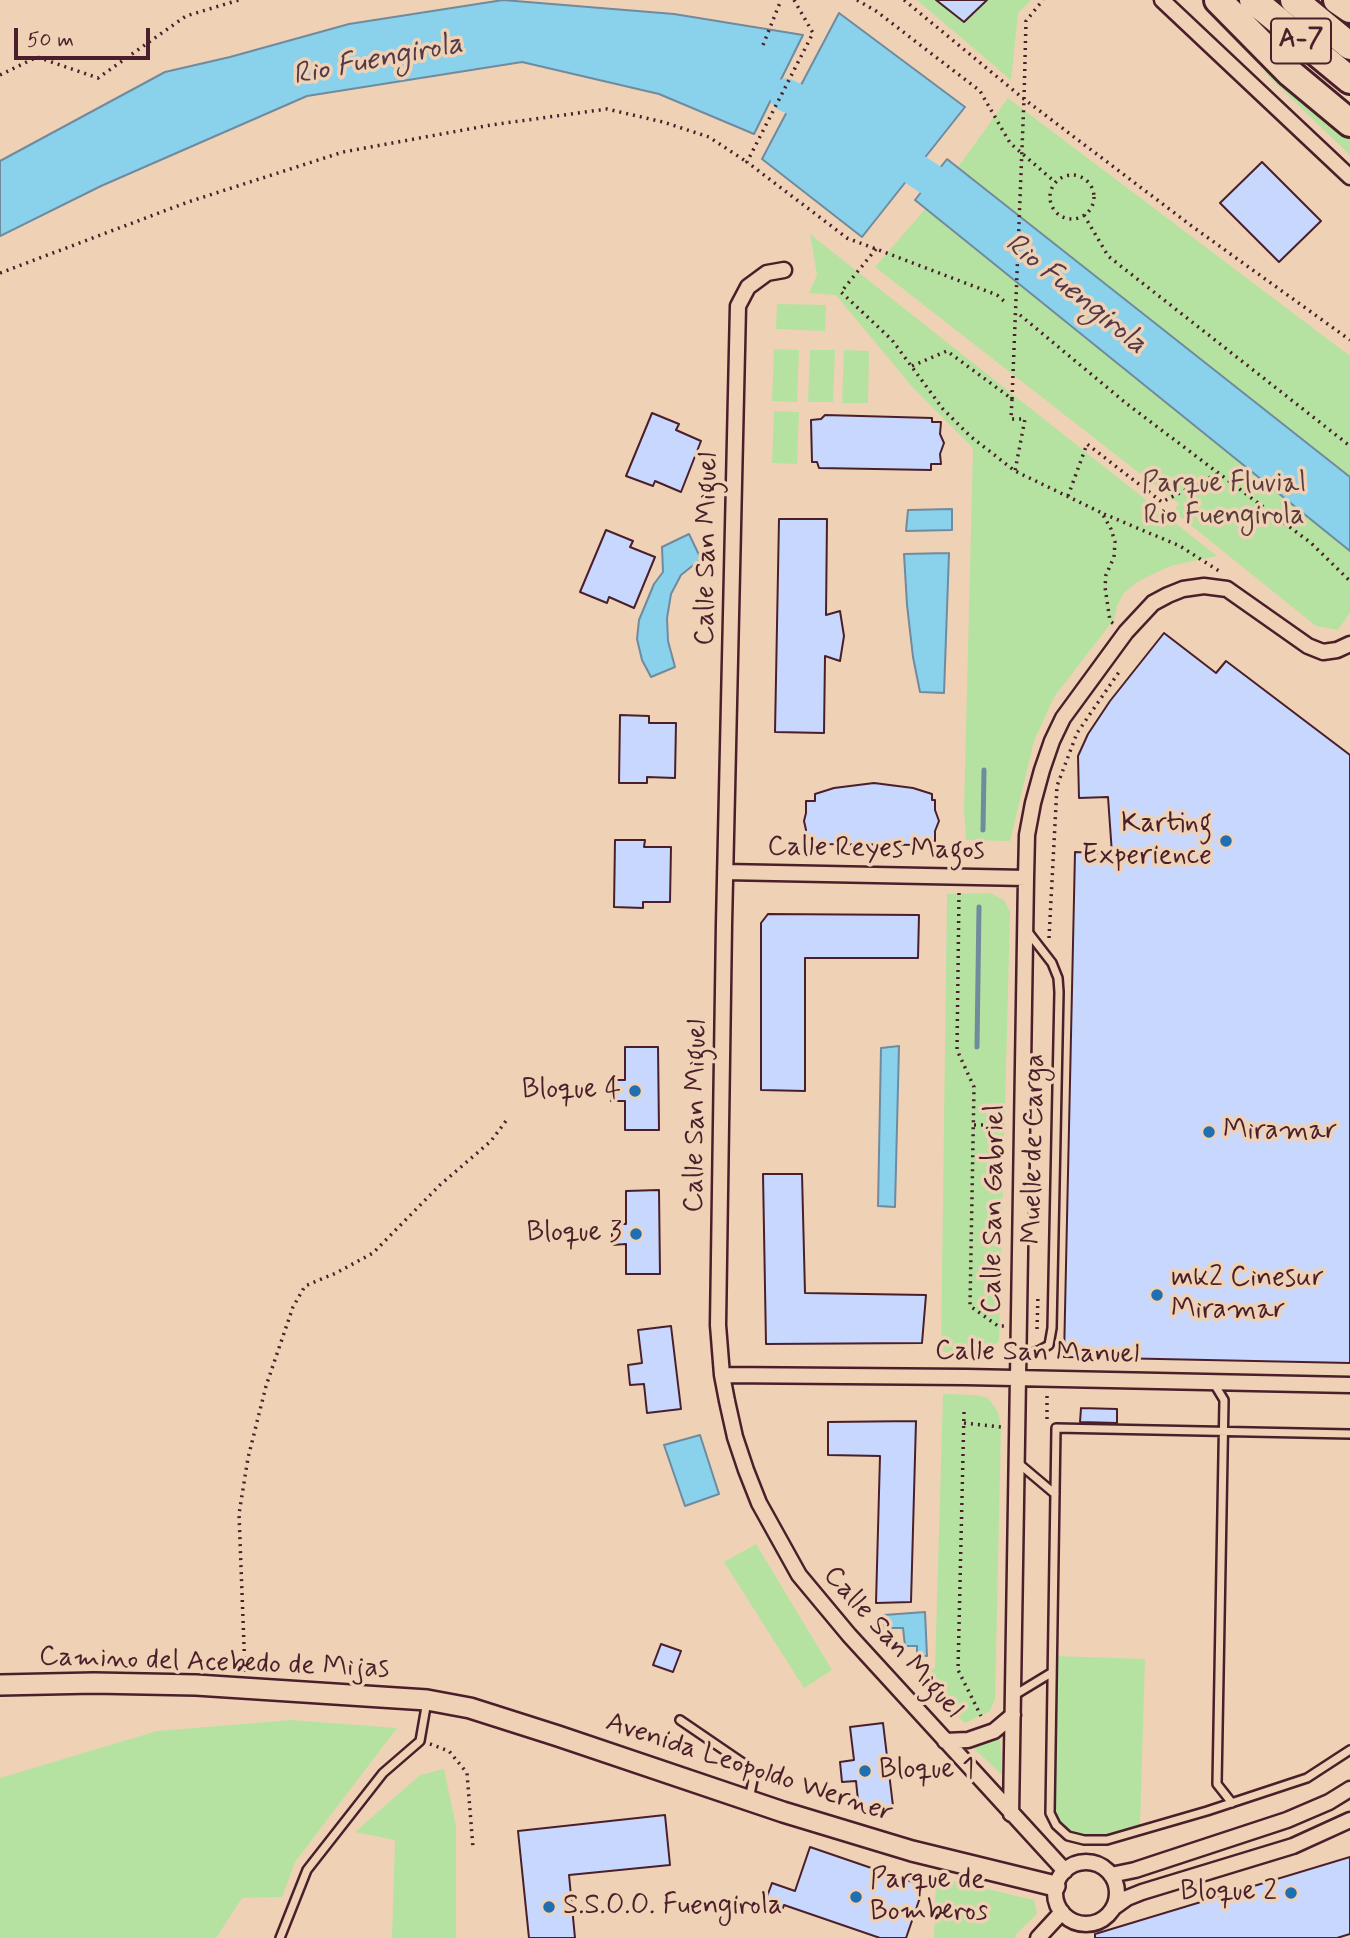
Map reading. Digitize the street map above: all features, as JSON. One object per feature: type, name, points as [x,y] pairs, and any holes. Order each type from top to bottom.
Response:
[{"type":"highway","points":[[1218,0],[1290,73],[1350,123]]},
{"type":"highway","name":"A-7","points":[[1253,0],[1350,80]]},
{"type":"highway","name":"A-7","points":[[1293,0],[1350,46]]},
{"type":"highway","points":[[1337,0],[1350,9]]},
{"type":"street","points":[[1162,0],[1350,177]]},
{"type":"street","name":"Calle San Miguel","points":[[784,270],[767,273],[748,287],[738,306],[718,1325],[722,1375],[735,1437],[746,1471],[759,1503],[799,1576],[1011,1814],[1060,1878]]},
{"type":"street","name":"Calle San Gabriel","points":[[1011,1814],[1027,835],[1033,803],[1052,741],[1063,718],[1126,632],[1153,603],[1168,595],[1204,586],[1227,589]]},
{"type":"street","points":[[1227,589],[1308,646],[1323,652],[1350,644]]},
{"type":"street","name":"Calle Reyes Magos","points":[[725,872],[1026,878]]},
{"type":"street","name":"Calle San Manuel","points":[[722,1375],[1350,1385]]},
{"type":"street","name":"Camino del Acebedo de Mijas","points":[[0,1685],[135,1683],[427,1700]]},
{"type":"street","name":"Avenida Leopoldo Werner","points":[[427,1700],[470,1708],[783,1812],[912,1851],[1060,1878]]},
{"type":"street","points":[[945,1741],[968,1740],[994,1731],[1013,1715]]},
{"type":"street","points":[[1111,1875],[1135,1870],[1287,1820],[1329,1802],[1350,1789]]},
{"type":"street","points":[[1113,1908],[1117,1891],[1111,1875],[1104,1868],[1084,1862],[1074,1865],[1060,1878],[1057,1903],[1062,1912],[1069,1919],[1088,1924],[1098,1921],[1127,1898],[1142,1892],[1293,1846],[1350,1820]]},
{"type":"street","points":[[1038,1938],[1062,1912]]},
{"type":"lane","name":"Muelle de Carga","points":[[1025,929],[1048,957],[1058,978],[1059,992],[1052,1328],[1049,1345],[1040,1350]]},
{"type":"lane","points":[[1017,1359],[1040,1350]]},
{"type":"lane","points":[[1213,1382],[1224,1400],[1217,1784],[1232,1803]]},
{"type":"lane","points":[[1350,1434],[1056,1428],[1050,1813],[1056,1825],[1068,1836],[1084,1840],[1107,1840],[1232,1803],[1307,1777],[1350,1750]]},
{"type":"lane","points":[[1016,1461],[1055,1494]]},
{"type":"lane","points":[[1013,1696],[1051,1673]]},
{"type":"lane","points":[[280,1938],[307,1870],[383,1773],[420,1741],[427,1700]]},
{"type":"lane","points":[[680,1720],[743,1763],[753,1780],[748,1800]]},
{"type":"path","points":[[0,75],[37,57],[98,78],[186,16],[239,0]]},
{"type":"path","points":[[763,45],[781,0]]},
{"type":"path","points":[[747,162],[813,33],[794,0]]},
{"type":"path","points":[[857,0],[876,10],[980,91],[1010,143],[1055,182]]},
{"type":"path","points":[[904,0],[1024,99],[1193,227],[1350,340]]},
{"type":"path","points":[[1015,471],[1025,419],[1011,419],[1026,21],[1043,0]]},
{"type":"path","points":[[0,273],[188,202],[343,152],[491,125],[607,109],[663,122],[709,137],[747,162],[847,238],[997,295],[1005,302]]},
{"type":"path","points":[[1067,175],[1087,180],[1094,200],[1084,215],[1074,219],[1066,218],[1054,209],[1049,195],[1055,182],[1067,175]]},
{"type":"path","points":[[1084,215],[1108,256],[1350,446]]},
{"type":"path","points":[[876,249],[841,292],[892,340],[943,409],[970,436],[1015,471],[1102,513],[1181,546],[1229,579],[1227,589]]},
{"type":"path","points":[[1020,315],[1127,404],[1311,543],[1350,581]]},
{"type":"path","points":[[911,366],[947,351],[1012,399]]},
{"type":"path","points":[[1068,496],[1087,443],[1162,502],[1219,473]]},
{"type":"path","points":[[1102,513],[1115,542],[1114,557],[1105,575],[1110,621],[1126,632]]},
{"type":"path","points":[[1048,957],[1056,786],[1077,733],[1120,670]]},
{"type":"path","points":[[959,893],[957,1050],[974,1087],[970,1306],[998,1325]]},
{"type":"path","points":[[246,1688],[239,1514],[248,1458],[266,1386],[293,1307],[305,1286],[373,1253],[440,1185],[491,1141],[506,1121]]},
{"type":"path","points":[[974,1125],[1004,1125]]},
{"type":"path","points":[[1039,1285],[1037,1340],[1040,1350]]},
{"type":"path","points":[[1047,1379],[1047,1420]]},
{"type":"path","points":[[964,1412],[958,1670],[981,1716]]},
{"type":"path","points":[[964,1423],[1001,1427]]},
{"type":"path","points":[[420,1741],[449,1751],[467,1773],[473,1848]]},
{"type":"green space","points":[[917,0],[1031,0],[1018,13],[1011,80]]},
{"type":"green space","points":[[1270,67],[1350,136],[1350,155],[1264,72]]},
{"type":"green space","name":"Parque Fluvial Rio Fuengirola","points":[[1008,98],[1350,356],[1350,477],[958,167]]},
{"type":"green space","name":"Parque Fluvial Rio Fuengirola","points":[[926,208],[1350,551],[1350,613],[1338,630],[1316,626],[1173,511],[1179,504],[875,267]]},
{"type":"green space","points":[[810,234],[1217,556],[1174,565],[1137,582],[1123,594],[1115,618],[1054,697],[1034,741],[1010,841],[966,840],[964,809],[973,448],[913,388],[836,295],[809,293],[817,275]]},
{"type":"green space","points":[[777,304],[826,305],[825,331],[776,329]]},
{"type":"green space","points":[[774,349],[799,350],[797,402],[772,401]]},
{"type":"green space","points":[[810,350],[835,350],[833,402],[808,402]]},
{"type":"green space","points":[[844,350],[869,351],[868,403],[842,403]]},
{"type":"green space","points":[[774,411],[799,412],[797,464],[772,463]]},
{"type":"green space","points":[[990,893],[1004,900],[1010,912],[999,1341],[985,1353],[941,1352],[947,894]]},
{"type":"green space","points":[[943,1394],[988,1398],[998,1412],[1001,1427],[995,1699],[990,1711],[965,1723],[952,1711],[955,1708],[929,1671],[935,1668]]},
{"type":"green space","points":[[756,1544],[832,1670],[804,1688],[724,1562]]},
{"type":"green space","points":[[1055,1656],[1145,1659],[1140,1827],[1107,1835],[1085,1836],[1070,1833],[1059,1823],[1053,1811]]},
{"type":"green space","points":[[291,1720],[397,1728],[295,1862],[282,1897],[242,1898],[216,1938],[0,1938],[0,1778],[157,1731]]},
{"type":"green space","points":[[1000,1735],[1002,1775],[969,1744],[991,1740]]},
{"type":"green space","points":[[444,1769],[456,1826],[456,1938],[392,1938],[395,1840],[355,1832],[420,1775]]},
{"type":"green space","points":[[936,1877],[1034,1900],[1037,1914],[1015,1938],[934,1938]]},
{"type":"water","points":[[503,0],[674,14],[803,35],[754,134],[659,94],[522,62],[307,96],[101,186],[0,236],[0,161],[165,72],[349,24]]},
{"type":"water","points":[[839,13],[965,107],[862,237],[762,159]]},
{"type":"water","points":[[947,159],[1350,477],[1350,551],[915,200]]},
{"type":"water","points":[[952,509],[952,530],[906,531],[908,510]]},
{"type":"water","points":[[689,534],[701,559],[681,575],[671,594],[667,618],[668,641],[675,667],[651,677],[642,660],[637,639],[639,620],[654,584],[663,572],[662,547]]},
{"type":"water","points":[[949,553],[944,693],[920,692],[913,657],[904,554]]},
{"type":"water","points":[[899,1046],[895,1207],[878,1206],[881,1048]]},
{"type":"water","points":[[700,1435],[719,1494],[685,1506],[664,1445]]},
{"type":"water","points":[[925,1612],[927,1656],[917,1655],[917,1646],[905,1646],[903,1628],[884,1628],[884,1615]]},
{"type":"building","points":[[936,0],[987,0],[964,22]]},
{"type":"building","points":[[1262,162],[1321,221],[1279,262],[1220,203]]},
{"type":"building","points":[[652,413],[679,424],[676,430],[701,441],[681,492],[655,481],[653,486],[626,476]]},
{"type":"building","points":[[825,415],[932,418],[932,422],[941,422],[940,434],[944,443],[940,454],[941,464],[931,464],[931,470],[819,468],[817,462],[812,462],[811,420],[821,419]]},
{"type":"building","points":[[779,519],[827,519],[826,615],[840,611],[844,636],[840,661],[825,656],[824,733],[775,732]]},
{"type":"building","points":[[606,530],[633,541],[630,547],[655,557],[634,608],[609,597],[607,603],[580,592]]},
{"type":"building","name":"Miramar","points":[[1164,633],[1216,673],[1226,661],[1350,755],[1350,1363],[1064,1357],[1075,852],[1112,854],[1108,797],[1079,798],[1078,756],[1088,734],[1110,701]]},
{"type":"building","points":[[620,715],[649,716],[649,723],[676,723],[675,778],[647,777],[647,783],[619,783]]},
{"type":"building","points":[[874,783],[913,788],[932,794],[939,821],[935,841],[925,841],[925,845],[806,842],[806,801],[815,801],[815,794],[834,788]]},
{"type":"building","points":[[615,840],[645,840],[644,847],[671,847],[670,902],[643,902],[643,908],[614,907]]},
{"type":"building","points":[[768,914],[919,915],[918,958],[805,958],[805,1091],[761,1090],[761,923]]},
{"type":"building","name":"Bloque 4","points":[[625,1047],[658,1047],[659,1130],[625,1130],[625,1101],[611,1101],[611,1080],[625,1080]]},
{"type":"building","points":[[763,1174],[802,1174],[805,1293],[926,1295],[922,1343],[766,1344]]},
{"type":"building","name":"Bloque 3","points":[[659,1190],[660,1274],[626,1274],[626,1244],[612,1245],[612,1224],[626,1224],[626,1191]]},
{"type":"building","points":[[671,1326],[681,1409],[647,1413],[644,1384],[630,1385],[628,1365],[642,1363],[638,1330]]},
{"type":"building","points":[[1081,1408],[1117,1409],[1117,1423],[1080,1422]]},
{"type":"building","points":[[916,1421],[911,1602],[876,1603],[880,1456],[828,1455],[828,1422]]},
{"type":"building","points":[[661,1644],[681,1651],[673,1672],[653,1665]]},
{"type":"building","name":"Bloque 1","points":[[883,1723],[893,1806],[859,1810],[856,1781],[842,1782],[840,1762],[854,1760],[850,1727]]},
{"type":"building","name":"S.S.O.O. Fuengirola","points":[[665,1815],[670,1865],[569,1875],[575,1938],[529,1938],[518,1831]]},
{"type":"building","name":"Parque de Bomberos","points":[[810,1847],[924,1886],[906,1938],[880,1938],[784,1905],[783,1908],[765,1902],[772,1883],[795,1891]]},
{"type":"building","name":"Bloque 2","points":[[1350,1857],[1350,1934],[1337,1938],[1095,1938],[1095,1934]]},
{"type":"waterway","name":"Rio Fuengirola","points":[[786,95],[835,119]]},
{"type":"waterway","name":"Rio Fuengirola","points":[[878,145],[931,180],[965,207]]},
{"type":"waterway","points":[[983,830],[984,770]]},
{"type":"waterway","points":[[977,1047],[979,907]]},
{"type":"place","name":"Karting Experience","points":[[1226,841]]},
{"type":"place","name":"Bloque 4","points":[[635,1091]]},
{"type":"place","name":"Miramar","points":[[1209,1132]]},
{"type":"place","name":"Bloque 3","points":[[636,1234]]},
{"type":"place","name":"mk2 Cinesur Miramar","points":[[1157,1295]]},
{"type":"place","name":"Bloque 1","points":[[865,1771]]},
{"type":"place","name":"Bloque 2","points":[[1291,1893]]},
{"type":"place","name":"Parque de Bomberos","points":[[856,1897]]},
{"type":"place","name":"S.S.O.O. Fuengirola","points":[[549,1907]]}]
